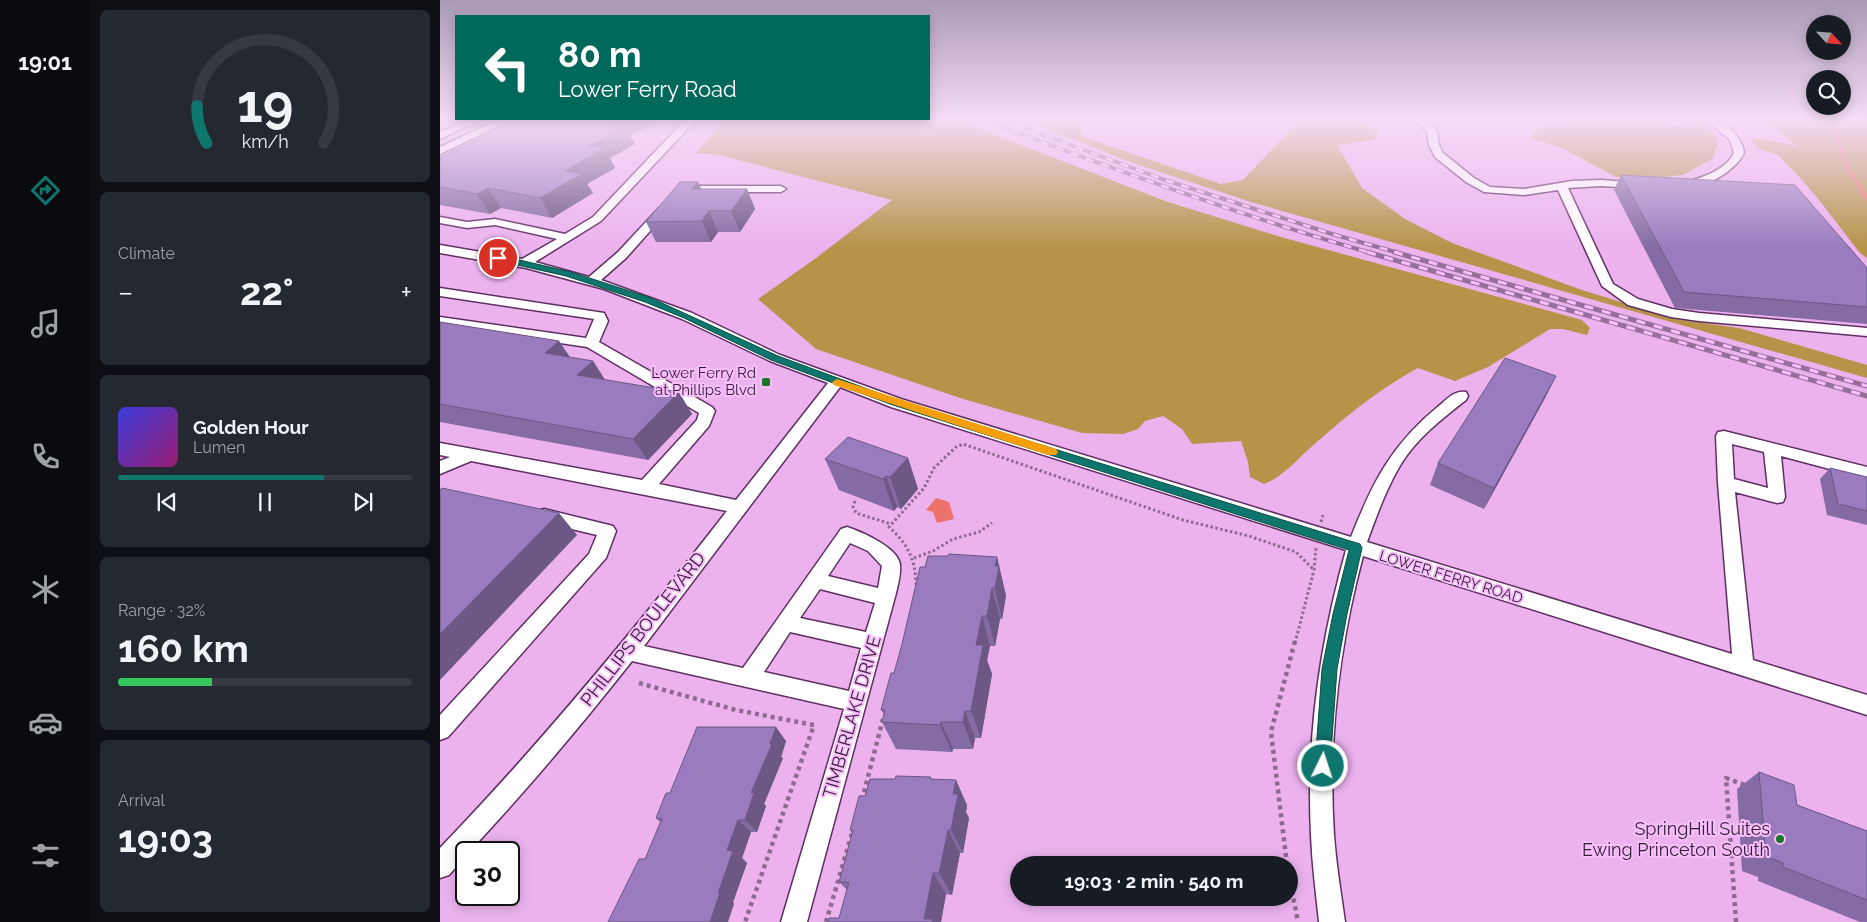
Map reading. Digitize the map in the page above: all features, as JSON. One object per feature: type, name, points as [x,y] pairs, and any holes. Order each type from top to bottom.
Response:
[{"type":"street","points":[[525,263],[597,219],[650,162]]},
{"type":"street","points":[[1448,162],[1479,186],[1502,192],[1524,192],[1562,186],[1602,183],[1651,186]]},
{"type":"street","points":[[1679,186],[1704,181],[1733,162]]},
{"type":"street","points":[[1562,186],[1608,286],[1633,302],[1671,313],[1699,317],[1867,332]]},
{"type":"street","points":[[592,281],[622,255],[673,198],[685,191],[697,188],[781,189]]},
{"type":"street","points":[[440,220],[467,225],[495,222],[567,238]]},
{"type":"street","name":"LOWER FERRY ROAD","points":[[440,248],[525,263],[592,281],[656,303],[775,358],[836,382],[914,409],[1317,536],[1867,705]]},
{"type":"street","points":[[440,292],[599,316],[601,321],[592,343]]},
{"type":"street","points":[[440,322],[592,343],[707,411],[704,422],[646,487]]},
{"type":"street","name":"PHILLIPS BOULEVARD","points":[[440,866],[478,828],[627,651],[836,382]]},
{"type":"street","points":[[1332,922],[1325,870],[1322,782],[1330,669],[1340,614],[1356,548],[1379,489],[1395,460],[1428,422],[1461,396]]},
{"type":"street","points":[[1742,666],[1726,483],[1724,436],[1867,473]]},
{"type":"street","points":[[1726,483],[1777,497],[1772,448]]},
{"type":"street","points":[[440,449],[646,487],[739,507]]},
{"type":"street","points":[[440,468],[469,455]]},
{"type":"street","points":[[440,730],[597,558],[607,531],[530,512]]},
{"type":"street","name":"TIMBERLAKE DRIVE","points":[[794,922],[886,598],[891,564],[874,546],[847,534],[815,580]]},
{"type":"street","points":[[748,678],[815,580],[886,598]]},
{"type":"street","points":[[786,623],[874,642]]},
{"type":"street","points":[[627,651],[856,702]]},
{"type":"path","points":[[916,590],[914,558],[902,540],[889,527],[924,488],[934,468],[956,447],[966,444],[1183,520],[1249,536],[1296,552],[1314,570]]},
{"type":"path","points":[[855,500],[853,507],[856,513],[891,524]]},
{"type":"path","points":[[1286,856],[1271,732],[1314,570],[1317,536],[1323,515]]},
{"type":"path","points":[[914,558],[933,551],[953,539],[979,532],[992,523]]},
{"type":"path","points":[[639,682],[736,710],[814,725],[745,922]]},
{"type":"path","points":[[860,807],[884,716]]},
{"type":"path","points":[[1736,922],[1726,778],[1753,788]]},
{"type":"path","points":[[826,922],[855,823]]},
{"type":"path","points":[[1295,906],[1298,922]]},
{"type":"shaded area","points":[[746,162],[1065,162],[1165,201],[1281,237],[1582,320],[1590,328],[1587,335],[1563,329],[1550,329],[1488,367],[1455,381],[1418,368],[1366,402],[1330,431],[1286,471],[1264,484],[1250,477],[1248,462],[1241,441],[1192,444],[1182,429],[1163,416],[1145,421],[1138,429],[1123,434],[1082,433],[960,398],[816,349],[758,299],[892,200]]},
{"type":"shaded area","points":[[1130,162],[1156,162],[1221,184],[1243,180],[1260,162],[1347,162],[1362,188],[1405,219],[1452,243],[1582,290],[1676,319],[1739,328],[1867,365],[1867,378],[1251,202]]},
{"type":"shaded area","points":[[1588,162],[1706,162],[1683,175],[1654,178],[1616,177]]},
{"type":"shaded area","points":[[1785,162],[1867,162],[1867,258],[1860,253]]},
{"type":"shaded area","points":[[936,498],[949,502],[954,519],[937,523],[933,512],[926,510]]},
{"type":"building","points":[[440,162],[581,162],[565,171],[582,174],[540,198],[488,188],[477,194],[440,187]]},
{"type":"building","points":[[1621,175],[1795,185],[1867,268],[1867,307],[1684,292]]},
{"type":"building","points":[[680,182],[698,182],[692,189],[747,189],[731,211],[709,211],[702,221],[646,222]]},
{"type":"building","points":[[440,322],[559,341],[545,353],[593,361],[577,375],[679,392],[633,439],[440,404]]},
{"type":"building","points":[[1505,358],[1556,376],[1494,488],[1438,463]]},
{"type":"building","points":[[848,437],[908,458],[890,477],[886,476],[883,479],[825,459]]},
{"type":"building","points":[[1830,468],[1867,477],[1867,511],[1838,504]]},
{"type":"building","points":[[442,488],[559,513],[440,634],[440,490]]},
{"type":"building","points":[[949,554],[997,557],[995,566],[999,566],[995,588],[992,588],[987,616],[982,616],[976,645],[983,645],[971,711],[965,711],[963,722],[941,722],[940,725],[882,722],[885,710],[881,710],[891,673],[894,673],[902,644],[920,567],[925,567],[928,556],[948,556]]},
{"type":"building","points":[[697,727],[776,727],[770,744],[772,744],[751,793],[754,793],[745,820],[738,820],[727,850],[733,851],[710,922],[608,922],[639,859],[645,859],[662,819],[656,818],[666,793],[670,793]]},
{"type":"building","points":[[1759,772],[1794,785],[1797,805],[1867,831],[1867,900],[1783,867],[1783,863],[1766,856]]},
{"type":"building","points":[[896,776],[956,780],[953,794],[958,794],[951,830],[948,830],[939,873],[933,873],[924,919],[933,919],[932,922],[828,922],[829,918],[839,918],[849,882],[839,882],[853,830],[850,830],[859,796],[865,796],[870,779],[895,779]]},
{"type":"waterway","points":[[1846,162],[1849,171],[1867,199]]},
{"type":"railway","points":[[1097,162],[1273,223],[1371,253]]},
{"type":"railway","points":[[1116,162],[1162,179],[1332,234],[1399,253]]},
{"type":"railway","points":[[1367,252],[1867,396]]},
{"type":"railway","points":[[1394,252],[1867,386]]},
{"type":"slow traffic","points":[[837,382],[896,403],[1052,452]]},
{"type":"place","name":"Lower Ferry Rd at Phillips Blvd","points":[[766,382]]},
{"type":"place","name":"SpringHill Suites Ewing Princeton South","points":[[1780,839]]},
{"type":"route","points":[[498,258],[568,274],[648,300],[687,316],[775,358],[896,403],[1356,548],[1340,614],[1330,669],[1323,766]]}]
